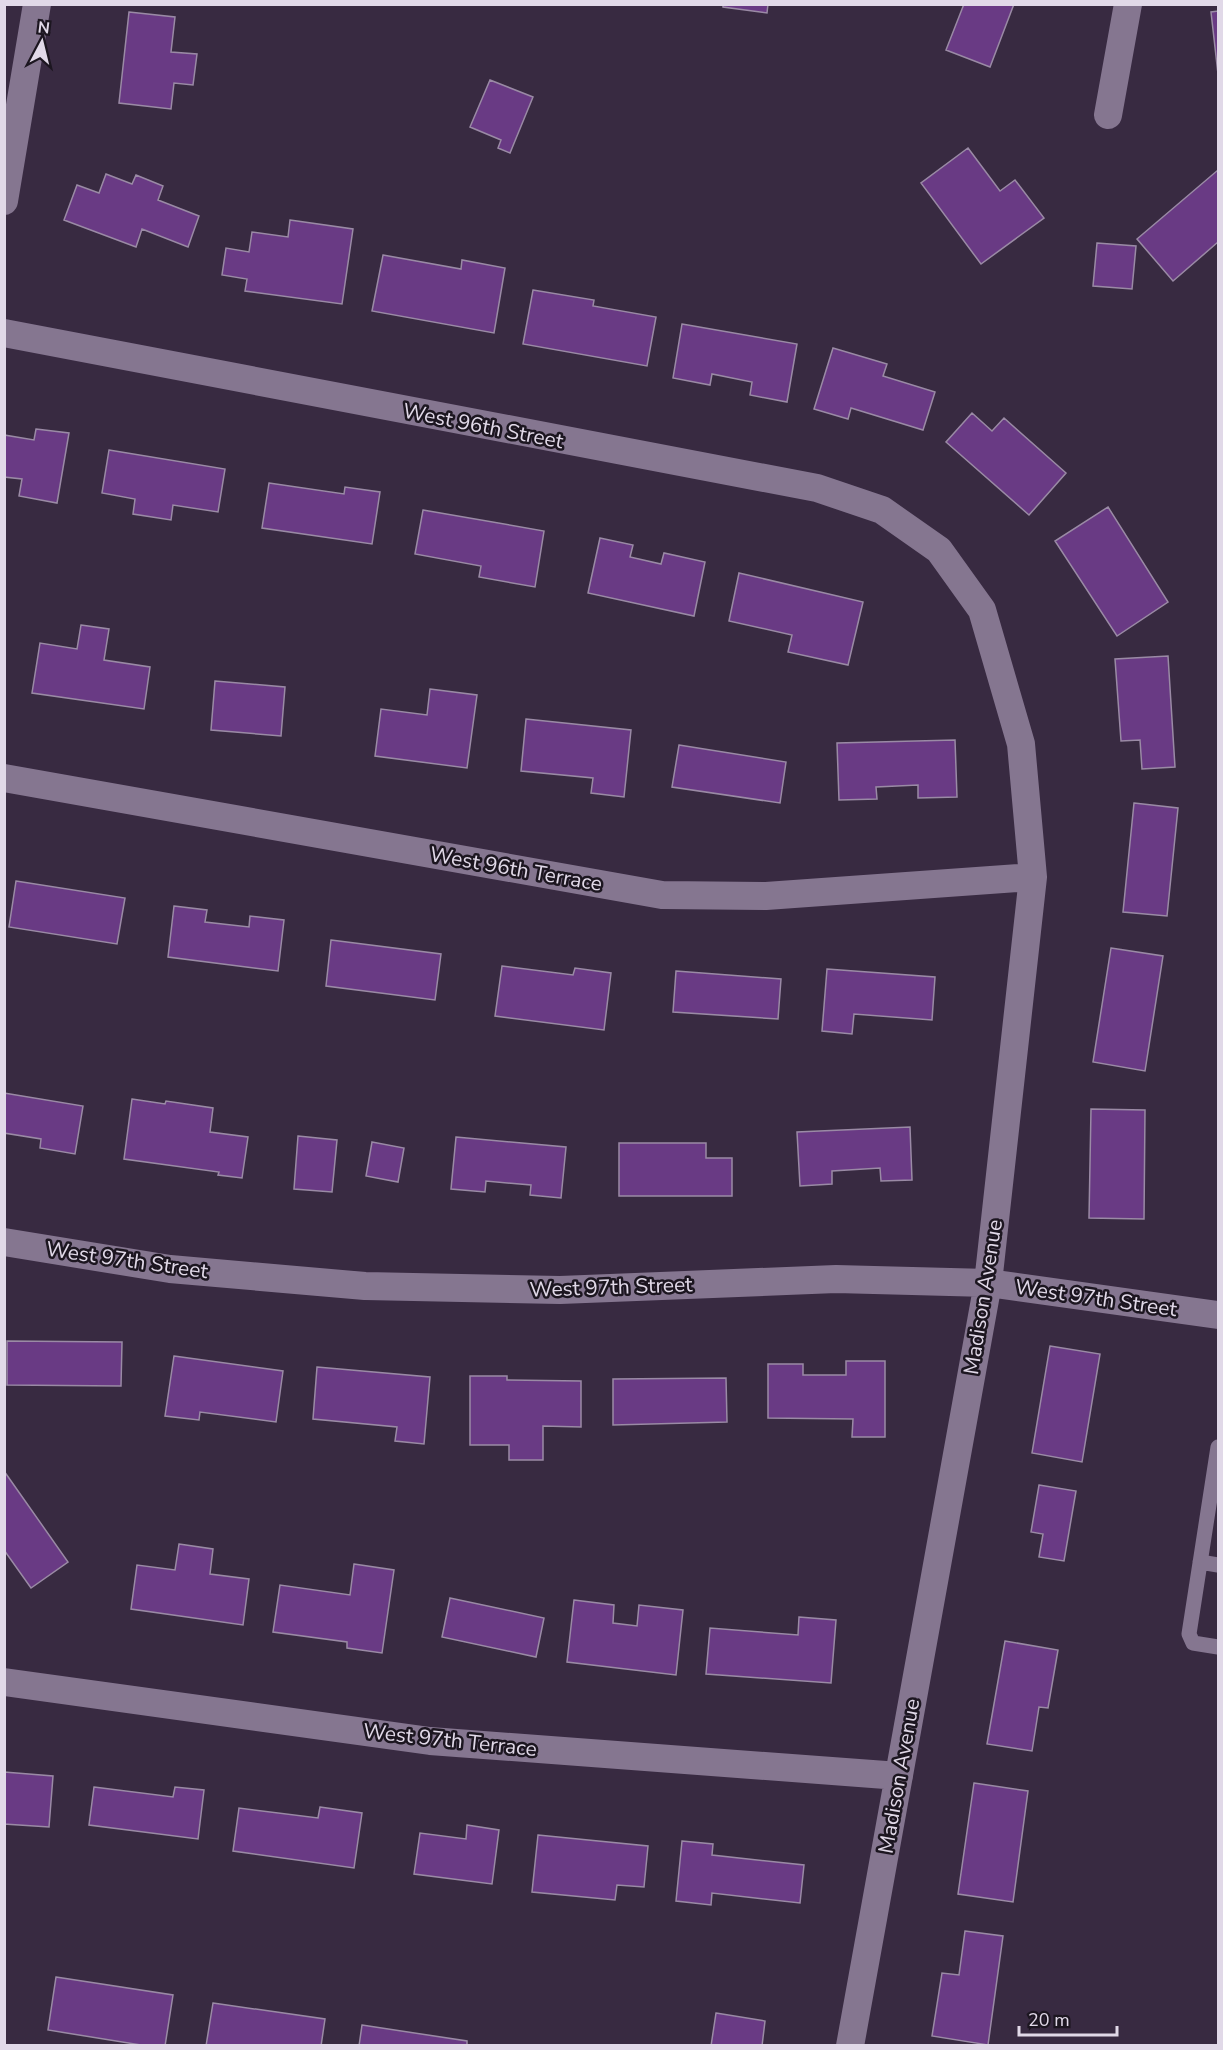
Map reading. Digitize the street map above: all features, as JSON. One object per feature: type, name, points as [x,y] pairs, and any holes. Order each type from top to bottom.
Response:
[{"type":"street","points":[[4,201],[37,4]]},
{"type":"street","points":[[1108,115],[1128,4]]},
{"type":"street","name":"West 96th Street","points":[[4,333],[817,488],[882,510],[939,550],[945,558]]},
{"type":"street","name":"Madison Avenue","points":[[850,2046],[988,1283],[1033,878],[1021,744],[982,610],[945,558]]},
{"type":"street","name":"West 96th Terrace","points":[[4,778],[662,895],[766,896],[1033,878]]},
{"type":"street","name":"West 97th Street","points":[[4,1242],[170,1269],[364,1286],[560,1290],[836,1279],[988,1283],[1218,1315]]},
{"type":"street","name":"West 97th Terrace","points":[[4,1682],[430,1741],[899,1776]]},
{"type":"lane","points":[[1218,1447],[1189,1634],[1193,1642],[1218,1647]]},
{"type":"lane","points":[[1200,1562],[1218,1565]]},
{"type":"building","points":[[723,4],[768,4],[767,13],[723,7]]},
{"type":"building","points":[[964,4],[1014,4],[990,67],[946,50]]},
{"type":"building","points":[[1218,11],[1218,74],[1211,12]]},
{"type":"building","points":[[129,12],[175,17],[171,52],[197,54],[193,85],[174,83],[171,109],[119,103]]},
{"type":"building","points":[[490,80],[533,97],[510,153],[498,148],[501,140],[470,127]]},
{"type":"building","points":[[968,148],[1000,191],[1015,180],[1044,218],[981,264],[921,183]]},
{"type":"building","points":[[1218,170],[1218,242],[1173,281],[1137,239]]},
{"type":"building","points":[[106,174],[132,184],[136,175],[163,186],[158,200],[199,216],[188,247],[142,229],[136,247],[64,220],[77,185],[99,193]]},
{"type":"building","points":[[290,220],[353,229],[342,304],[245,291],[247,279],[222,275],[226,248],[249,252],[252,232],[288,237]]},
{"type":"building","points":[[1097,243],[1136,246],[1132,289],[1093,286]]},
{"type":"building","points":[[383,255],[461,269],[462,260],[505,268],[494,333],[372,311]]},
{"type":"building","points":[[533,290],[594,300],[593,306],[656,317],[647,366],[523,344]]},
{"type":"building","points":[[682,324],[797,344],[787,402],[750,395],[752,382],[712,374],[710,385],[673,378]]},
{"type":"building","points":[[833,348],[887,364],[883,376],[935,392],[923,430],[851,408],[848,419],[814,409]]},
{"type":"building","points":[[972,413],[992,431],[1004,418],[1066,473],[1029,515],[946,442]]},
{"type":"building","points":[[36,429],[69,433],[57,503],[19,496],[22,479],[4,477],[4,435],[34,440]]},
{"type":"building","points":[[109,450],[225,469],[218,512],[173,505],[171,520],[133,514],[135,499],[102,493]]},
{"type":"building","points":[[269,483],[344,494],[345,487],[380,492],[372,544],[262,528]]},
{"type":"building","points":[[1108,507],[1168,602],[1117,636],[1055,541]]},
{"type":"building","points":[[423,510],[544,531],[535,587],[479,577],[481,566],[415,554]]},
{"type":"building","points":[[600,538],[633,545],[630,557],[661,564],[664,553],[705,562],[694,616],[588,593]]},
{"type":"building","points":[[739,573],[863,602],[848,665],[788,652],[792,635],[729,621]]},
{"type":"building","points":[[81,625],[109,629],[104,660],[150,667],[144,709],[32,693],[40,643],[77,649]]},
{"type":"building","points":[[1168,656],[1175,767],[1142,769],[1140,740],[1121,741],[1115,659]]},
{"type":"building","points":[[215,681],[285,687],[281,736],[211,730]]},
{"type":"building","points":[[430,689],[477,695],[467,768],[375,756],[381,709],[427,715]]},
{"type":"building","points":[[526,719],[631,730],[624,797],[591,793],[593,778],[521,771]]},
{"type":"building","points":[[955,740],[957,797],[918,798],[918,785],[876,787],[877,799],[839,800],[837,743]]},
{"type":"building","points":[[679,745],[786,762],[780,803],[672,787]]},
{"type":"building","points":[[1134,803],[1178,808],[1167,916],[1123,912]]},
{"type":"building","points":[[16,881],[125,898],[117,944],[9,927]]},
{"type":"building","points":[[174,906],[207,910],[205,922],[249,927],[250,916],[284,920],[278,971],[168,957]]},
{"type":"building","points":[[331,940],[441,954],[435,1000],[326,986]]},
{"type":"building","points":[[1111,948],[1163,956],[1145,1071],[1093,1062]]},
{"type":"building","points":[[502,966],[573,975],[575,968],[611,973],[604,1030],[495,1016]]},
{"type":"building","points":[[827,969],[935,977],[932,1020],[854,1014],[852,1034],[822,1031]]},
{"type":"building","points":[[676,971],[781,979],[778,1019],[673,1012]]},
{"type":"building","points":[[4,1093],[83,1106],[75,1154],[40,1148],[41,1139],[4,1133]]},
{"type":"building","points":[[132,1099],[213,1108],[210,1132],[248,1137],[242,1178],[218,1175],[219,1172],[124,1159]]},
{"type":"building","points":[[1091,1109],[1145,1110],[1144,1219],[1089,1218]]},
{"type":"building","points":[[910,1127],[912,1180],[881,1181],[880,1168],[832,1171],[832,1184],[800,1186],[797,1132]]},
{"type":"building","points":[[298,1136],[337,1140],[332,1192],[294,1189]]},
{"type":"building","points":[[456,1137],[566,1147],[561,1198],[530,1195],[531,1185],[486,1181],[485,1192],[451,1189]]},
{"type":"building","points":[[372,1142],[404,1148],[398,1182],[366,1176]]},
{"type":"building","points":[[619,1143],[706,1143],[706,1158],[732,1158],[732,1196],[619,1196]]},
{"type":"building","points":[[7,1341],[122,1342],[121,1386],[7,1385]]},
{"type":"building","points":[[1050,1346],[1100,1354],[1082,1462],[1032,1453]]},
{"type":"building","points":[[174,1356],[283,1371],[276,1422],[200,1412],[199,1420],[165,1416]]},
{"type":"building","points":[[846,1361],[885,1361],[885,1437],[852,1437],[853,1419],[768,1418],[768,1364],[803,1364],[803,1375],[846,1375]]},
{"type":"building","points":[[317,1367],[430,1377],[424,1444],[395,1441],[397,1427],[313,1419]]},
{"type":"building","points":[[470,1376],[507,1376],[507,1380],[581,1381],[581,1427],[543,1426],[543,1460],[509,1460],[509,1445],[470,1445]]},
{"type":"building","points":[[726,1378],[727,1422],[613,1425],[613,1379]]},
{"type":"building","points":[[4,1471],[68,1562],[31,1588],[4,1550]]},
{"type":"building","points":[[1039,1485],[1076,1491],[1064,1561],[1039,1557],[1043,1534],[1031,1532]]},
{"type":"building","points":[[179,1544],[213,1549],[210,1574],[249,1579],[243,1625],[131,1609],[137,1565],[175,1570]]},
{"type":"building","points":[[354,1564],[394,1570],[382,1653],[347,1648],[347,1642],[273,1632],[280,1585],[350,1595]]},
{"type":"building","points":[[450,1598],[544,1618],[536,1657],[442,1637]]},
{"type":"building","points":[[574,1600],[614,1605],[613,1623],[637,1626],[639,1605],[683,1610],[676,1675],[567,1662]]},
{"type":"building","points":[[799,1617],[836,1620],[831,1683],[706,1674],[710,1628],[798,1635]]},
{"type":"building","points":[[1005,1641],[1058,1650],[1048,1708],[1039,1707],[1032,1751],[987,1744]]},
{"type":"building","points":[[4,1772],[53,1776],[49,1827],[4,1824]]},
{"type":"building","points":[[974,1783],[1028,1791],[1013,1902],[958,1894]]},
{"type":"building","points":[[94,1787],[173,1797],[175,1787],[204,1790],[198,1839],[89,1825]]},
{"type":"building","points":[[320,1807],[362,1813],[354,1868],[233,1851],[239,1808],[318,1818]]},
{"type":"building","points":[[467,1825],[499,1830],[492,1884],[414,1874],[420,1833],[466,1839]]},
{"type":"building","points":[[538,1835],[648,1846],[644,1887],[617,1885],[615,1900],[532,1892]]},
{"type":"building","points":[[682,1841],[713,1844],[712,1855],[804,1865],[800,1903],[712,1893],[711,1905],[676,1901]]},
{"type":"building","points":[[965,1931],[1003,1936],[988,2045],[932,2036],[942,1973],[959,1975]]},
{"type":"building","points":[[56,1977],[173,1995],[165,2046],[147,2046],[48,2030]]},
{"type":"building","points":[[213,2003],[325,2019],[321,2046],[206,2046]]},
{"type":"building","points":[[716,2013],[765,2021],[762,2046],[711,2046]]},
{"type":"building","points":[[362,2025],[467,2041],[467,2046],[359,2046]]}]
